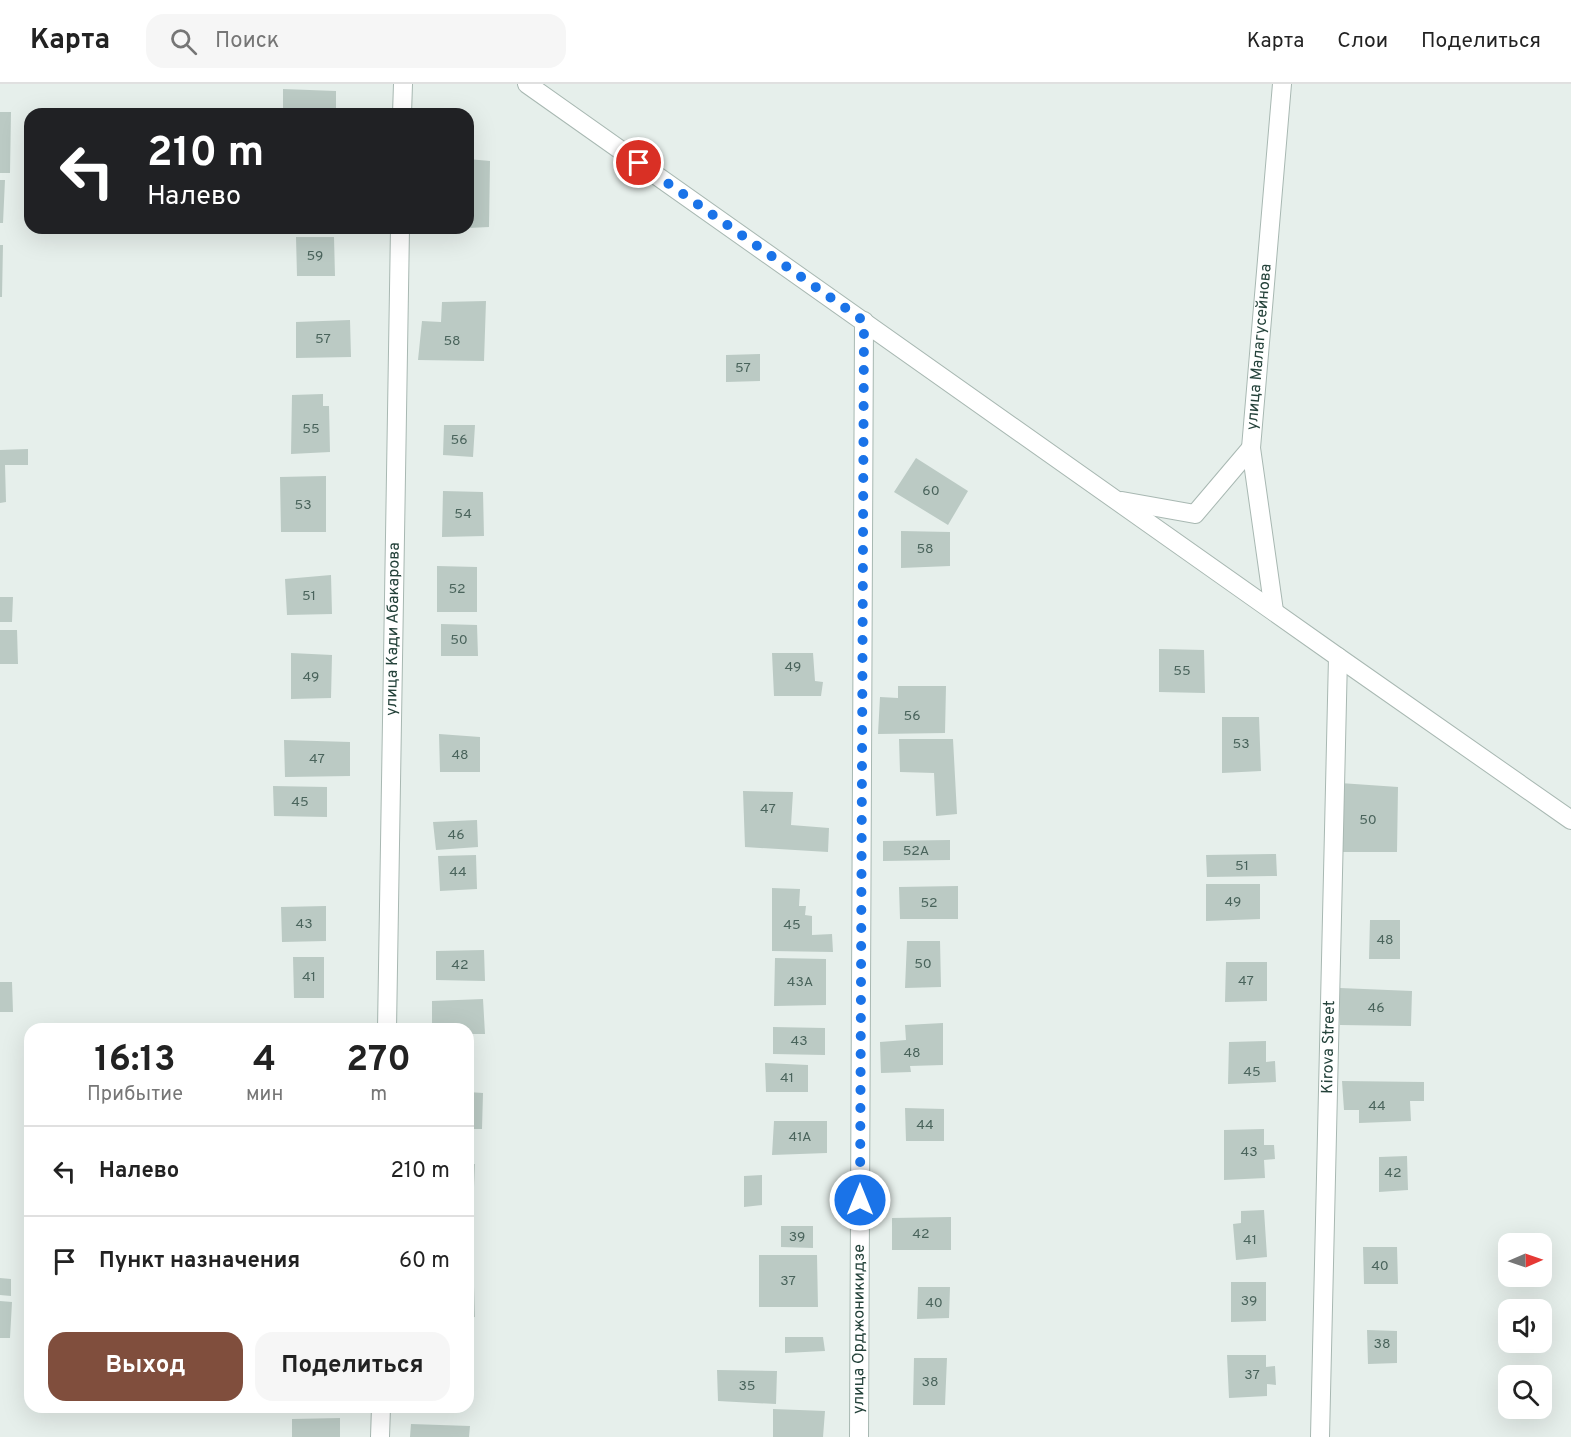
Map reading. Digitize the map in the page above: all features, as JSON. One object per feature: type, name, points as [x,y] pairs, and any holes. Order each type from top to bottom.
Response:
[{"type":"street","points":[[402,108],[403,84]]},
{"type":"street","points":[[527,84],[1571,820]]},
{"type":"street","name":"улица Малагусейнова","points":[[1274,611],[1251,448],[1282,84]]},
{"type":"street","name":"улица Кади Абакарова","points":[[387,1023],[400,234]]},
{"type":"street","name":"улица Орджоникидзе","points":[[859,1437],[864,321]]},
{"type":"street","points":[[1118,500],[1195,514],[1251,448]]},
{"type":"street","name":"Kirova Street","points":[[1320,1437],[1338,657]]},
{"type":"street","points":[[380,1437],[381,1413]]},
{"type":"building","points":[[283,89],[336,91],[336,108],[283,108]]},
{"type":"building","points":[[0,112],[11,112],[10,173],[0,173]]},
{"type":"building","points":[[474,160],[490,161],[489,227],[474,228]]},
{"type":"building","points":[[0,180],[5,180],[3,223],[0,223]]},
{"type":"building","points":[[296,237],[334,237],[335,276],[297,276]]},
{"type":"building","points":[[0,245],[3,245],[2,297],[0,297]]},
{"type":"building","points":[[486,301],[484,361],[418,360],[422,321],[441,322],[442,302]]},
{"type":"building","points":[[350,320],[351,357],[296,358],[296,322]]},
{"type":"building","points":[[760,354],[760,381],[726,382],[726,355]]},
{"type":"building","points":[[323,394],[323,406],[329,406],[330,452],[291,454],[292,395]]},
{"type":"building","points":[[444,425],[475,425],[473,457],[443,455]]},
{"type":"building","points":[[28,449],[28,465],[5,465],[6,502],[0,503],[0,450]]},
{"type":"building","points":[[916,458],[968,491],[948,525],[894,492]]},
{"type":"building","points":[[326,476],[326,532],[281,532],[280,477]]},
{"type":"building","points":[[443,491],[483,492],[484,536],[442,537]]},
{"type":"building","points":[[901,531],[950,532],[950,566],[901,568]]},
{"type":"building","points":[[437,566],[477,567],[477,612],[437,612]]},
{"type":"building","points":[[331,575],[332,614],[287,615],[285,579]]},
{"type":"building","points":[[0,597],[13,597],[12,622],[0,622]]},
{"type":"building","points":[[441,624],[477,625],[478,656],[441,656]]},
{"type":"building","points":[[0,630],[17,630],[18,664],[0,664]]},
{"type":"building","points":[[1159,649],[1204,650],[1205,693],[1159,692]]},
{"type":"building","points":[[291,653],[332,655],[331,698],[291,699]]},
{"type":"building","points":[[772,653],[813,653],[815,681],[823,682],[821,696],[774,696]]},
{"type":"building","points":[[898,686],[946,686],[945,733],[878,734],[880,697],[898,698]]},
{"type":"building","points":[[1222,717],[1259,717],[1261,771],[1222,773]]},
{"type":"building","points":[[439,734],[480,737],[480,772],[440,772]]},
{"type":"building","points":[[899,739],[953,739],[957,814],[936,816],[934,773],[900,772]]},
{"type":"building","points":[[284,740],[350,742],[350,776],[285,777]]},
{"type":"building","points":[[1340,783],[1398,787],[1397,852],[1337,852]]},
{"type":"building","points":[[273,786],[327,787],[327,817],[274,816]]},
{"type":"building","points":[[743,791],[793,792],[791,825],[829,828],[828,852],[745,847]]},
{"type":"building","points":[[477,820],[478,847],[436,850],[433,822]]},
{"type":"building","points":[[950,840],[950,860],[883,861],[883,841]]},
{"type":"building","points":[[1276,854],[1277,876],[1207,877],[1206,855]]},
{"type":"building","points":[[476,855],[477,889],[440,891],[438,856]]},
{"type":"building","points":[[1206,884],[1260,884],[1260,919],[1206,921]]},
{"type":"building","points":[[958,886],[958,919],[900,919],[899,887]]},
{"type":"building","points":[[772,888],[800,889],[799,906],[806,906],[805,915],[812,916],[812,935],[832,934],[833,952],[772,951]]},
{"type":"building","points":[[326,906],[326,941],[282,942],[281,907]]},
{"type":"building","points":[[1370,920],[1400,920],[1400,959],[1369,959]]},
{"type":"building","points":[[907,941],[940,941],[941,987],[905,988]]},
{"type":"building","points":[[484,950],[485,981],[436,980],[436,951]]},
{"type":"building","points":[[293,957],[324,957],[324,998],[294,998]]},
{"type":"building","points":[[775,958],[826,959],[826,1005],[774,1006]]},
{"type":"building","points":[[1226,962],[1267,962],[1267,1001],[1225,1002]]},
{"type":"building","points":[[0,982],[12,982],[13,1012],[0,1012]]},
{"type":"building","points":[[1340,988],[1412,991],[1411,1026],[1340,1025]]},
{"type":"building","points":[[483,999],[485,1034],[474,1034],[474,1023],[432,1023],[432,1001]]},
{"type":"building","points":[[943,1023],[943,1065],[910,1066],[911,1072],[881,1073],[880,1042],[906,1040],[905,1025]]},
{"type":"building","points":[[773,1027],[825,1028],[825,1055],[773,1054]]},
{"type":"building","points":[[1266,1041],[1266,1062],[1275,1061],[1276,1082],[1228,1084],[1229,1042]]},
{"type":"building","points":[[765,1063],[808,1065],[808,1092],[766,1092]]},
{"type":"building","points":[[1342,1081],[1424,1082],[1424,1101],[1410,1101],[1411,1121],[1359,1123],[1359,1110],[1344,1110]]},
{"type":"building","points":[[474,1092],[483,1093],[482,1129],[474,1129]]},
{"type":"building","points":[[905,1108],[944,1109],[944,1141],[906,1141]]},
{"type":"building","points":[[774,1121],[827,1121],[827,1153],[772,1155]]},
{"type":"building","points":[[1264,1129],[1264,1145],[1274,1145],[1275,1159],[1264,1160],[1265,1178],[1224,1180],[1224,1130]]},
{"type":"building","points":[[1407,1156],[1408,1190],[1379,1192],[1379,1157]]},
{"type":"building","points":[[762,1175],[762,1205],[744,1207],[744,1176]]},
{"type":"building","points":[[1264,1210],[1267,1257],[1236,1260],[1233,1224],[1241,1223],[1241,1211]]},
{"type":"building","points":[[951,1217],[951,1250],[892,1250],[892,1218]]},
{"type":"building","points":[[781,1226],[813,1226],[813,1248],[781,1247]]},
{"type":"building","points":[[1363,1247],[1397,1247],[1398,1284],[1364,1284]]},
{"type":"building","points":[[759,1255],[817,1255],[818,1307],[759,1307]]},
{"type":"building","points":[[0,1278],[11,1279],[11,1296],[0,1295]]},
{"type":"building","points":[[1231,1282],[1266,1282],[1266,1321],[1231,1322]]},
{"type":"building","points":[[918,1287],[950,1287],[949,1318],[917,1319]]},
{"type":"building","points":[[0,1301],[12,1302],[10,1338],[0,1338]]},
{"type":"building","points":[[1367,1330],[1397,1331],[1397,1363],[1368,1364]]},
{"type":"building","points":[[785,1337],[823,1337],[825,1351],[785,1353]]},
{"type":"building","points":[[1227,1355],[1266,1355],[1266,1367],[1275,1366],[1276,1385],[1267,1384],[1267,1396],[1229,1398]]},
{"type":"building","points":[[914,1358],[947,1358],[945,1405],[913,1405]]},
{"type":"building","points":[[717,1370],[777,1371],[776,1404],[718,1401]]},
{"type":"building","points":[[773,1409],[825,1411],[823,1437],[773,1437]]},
{"type":"building","points":[[340,1418],[340,1437],[292,1437],[292,1419]]},
{"type":"building","points":[[411,1424],[470,1426],[469,1437],[410,1437]]},
{"type":"route","points":[[639,163],[864,321],[860,1200]]}]
